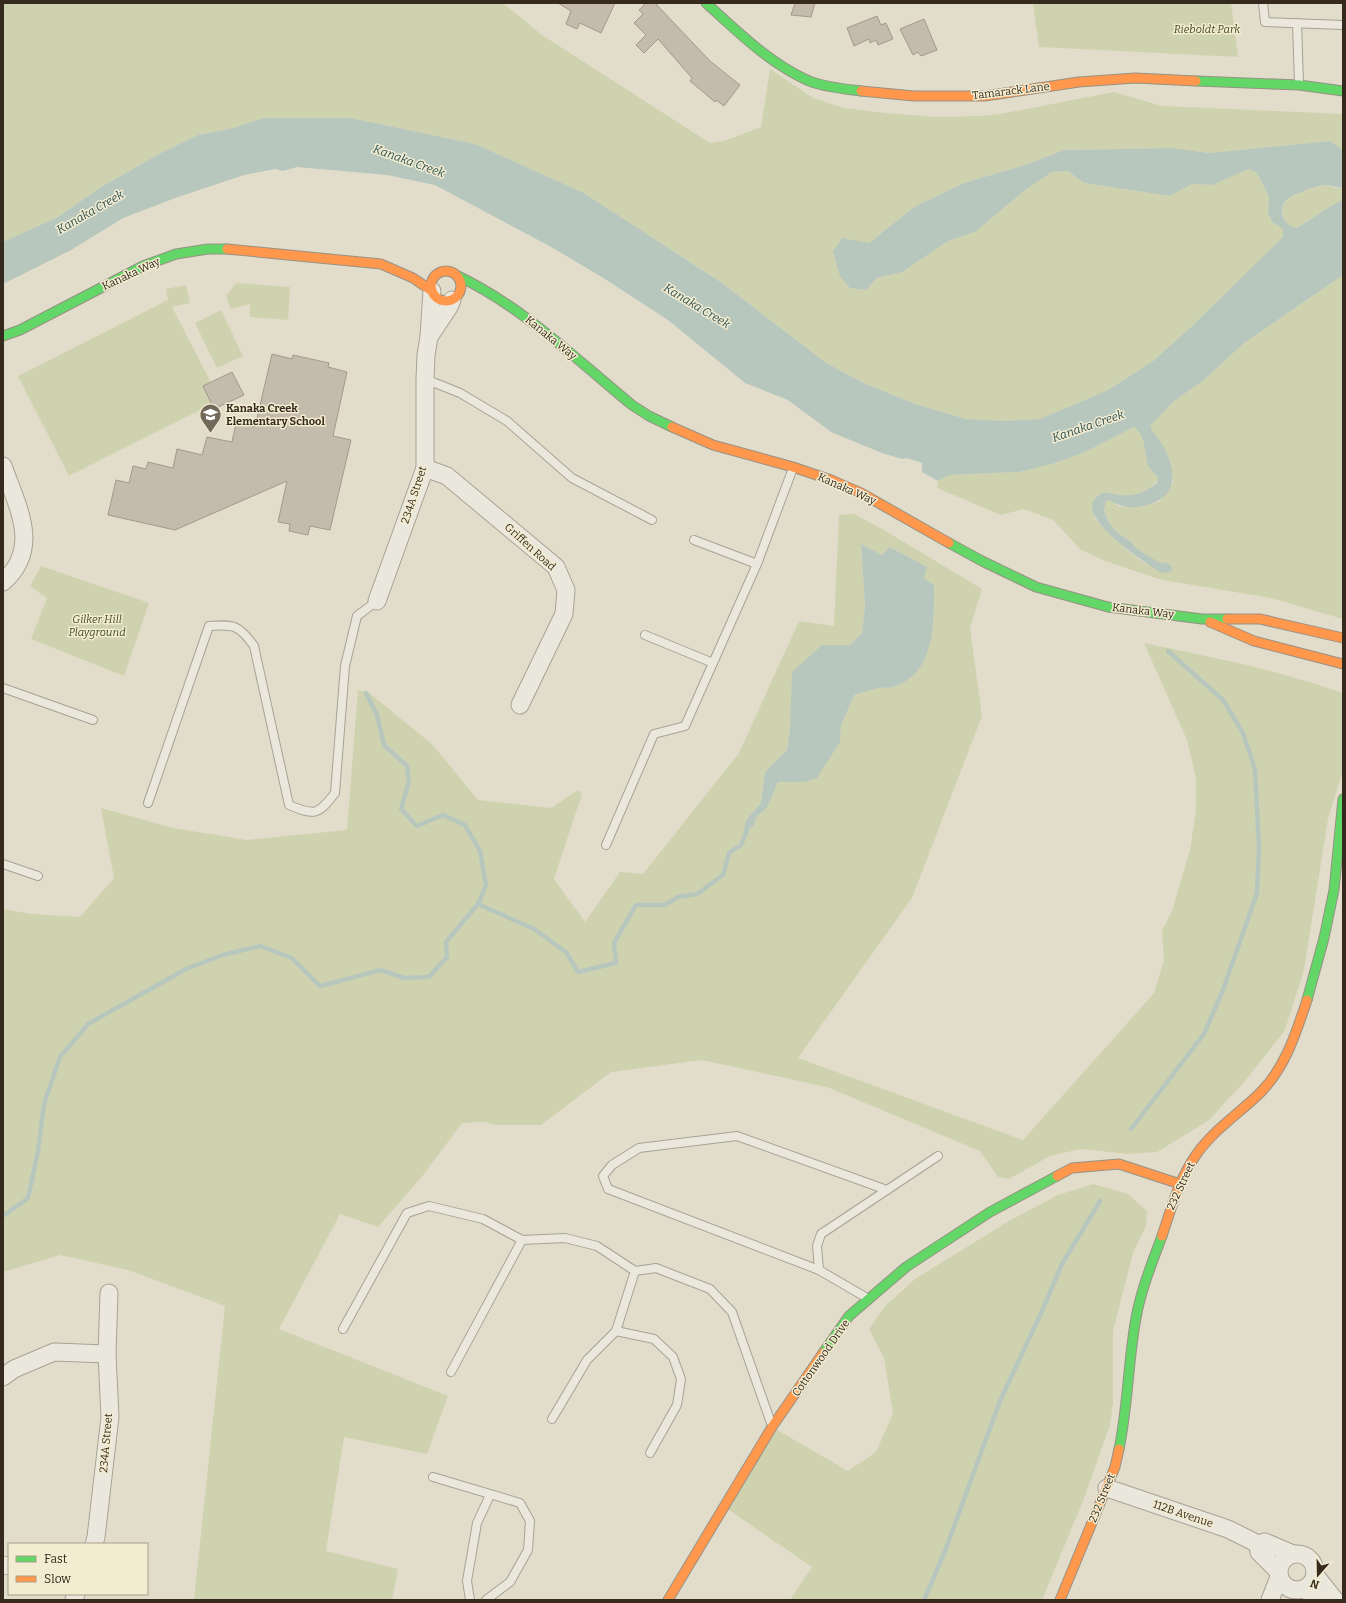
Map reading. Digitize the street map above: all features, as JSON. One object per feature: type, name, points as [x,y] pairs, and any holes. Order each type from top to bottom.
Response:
[{"type":"main road","name":"Tamarack Lane","points":[[706,3],[753,46],[770,58],[810,81],[844,89],[914,96],[972,96],[1079,82],[1135,78],[1299,85],[1343,91]]},
{"type":"main road","name":"Kanaka Way","points":[[3,336],[20,330],[144,266],[176,254],[208,249],[239,249],[387,265],[403,262]]},
{"type":"main road","name":"Kanaka Way","points":[[387,265],[412,278],[432,291]]},
{"type":"main road","points":[[430,268],[450,271],[456,275],[461,286],[458,300],[441,300],[432,291],[431,282],[433,277],[443,271]]},
{"type":"main road","name":"Kanaka Way","points":[[456,275],[477,285],[514,309],[632,405],[649,416],[713,444],[793,467],[831,480],[861,493],[982,561],[1036,587],[1108,607],[1202,619],[1260,619],[1310,629],[1343,638]]},
{"type":"main road","name":"Kanaka Way","points":[[491,305],[514,309]]},
{"type":"main road","name":"Kanaka Way","points":[[1202,619],[1254,641],[1343,664]]},
{"type":"main road","name":"232 Street","points":[[1060,1600],[1107,1488],[1120,1448],[1136,1319],[1142,1291],[1180,1184],[1196,1156],[1214,1135],[1262,1091],[1280,1068],[1293,1043],[1312,985],[1334,890],[1343,799]]},
{"type":"main road","name":"Cottonwood Drive","points":[[668,1600],[772,1427],[849,1316],[906,1267],[983,1216],[1072,1168],[1119,1164],[1180,1184]]},
{"type":"street","name":"234A Street","points":[[377,601],[425,468],[424,379],[432,291]]},
{"type":"street","name":"234A Street","points":[[429,337],[449,307],[458,300]]},
{"type":"street","points":[[3,466],[24,526],[25,541],[22,557],[16,567],[3,582]]},
{"type":"street","name":"Griffen Road","points":[[425,468],[447,476],[556,567],[566,590],[564,614],[520,705]]},
{"type":"street","name":"234A Street","points":[[94,1543],[110,1417],[107,1354],[109,1293]]},
{"type":"street","points":[[3,1377],[14,1369],[54,1352],[107,1354]]},
{"type":"street","name":"112B Avenue","points":[[1107,1488],[1228,1529],[1258,1544],[1265,1542],[1293,1554]]},
{"type":"street","points":[[1258,1544],[1259,1552],[1279,1574],[1286,1587],[1292,1593],[1320,1600]]},
{"type":"street","points":[[1270,1600],[1282,1560],[1293,1554],[1299,1554],[1310,1559],[1313,1564],[1315,1575],[1335,1600]]},
{"type":"street","points":[[1292,1593],[1309,1585],[1315,1575]]},
{"type":"lane","points":[[1263,3],[1265,22],[1343,25]]},
{"type":"lane","points":[[1297,23],[1299,85]]},
{"type":"lane","points":[[424,379],[460,393],[507,420],[572,478],[652,520]]},
{"type":"lane","points":[[606,845],[654,734],[685,726],[757,564],[793,467]]},
{"type":"lane","points":[[694,540],[757,564]]},
{"type":"lane","points":[[148,803],[209,626],[227,624],[243,631],[254,646],[289,805],[307,812],[323,809],[335,793],[345,666],[357,616],[377,601]]},
{"type":"lane","points":[[645,635],[713,662]]},
{"type":"lane","points":[[3,688],[93,720]]},
{"type":"lane","points":[[3,864],[38,876]]},
{"type":"lane","points":[[869,1299],[820,1270],[608,1189],[603,1176],[612,1165],[639,1148],[737,1136],[886,1190]]},
{"type":"lane","points":[[820,1270],[817,1246],[821,1234],[938,1156]]},
{"type":"lane","points":[[343,1329],[407,1213],[429,1206],[483,1219],[522,1240],[565,1238],[597,1246],[635,1271],[656,1268],[710,1288],[732,1312],[772,1427]]},
{"type":"lane","points":[[451,1372],[522,1240]]},
{"type":"lane","points":[[552,1419],[587,1360],[616,1331],[635,1271]]},
{"type":"lane","points":[[616,1331],[654,1339],[673,1357],[681,1379],[677,1405],[650,1453]]},
{"type":"lane","points":[[433,1477],[520,1503],[530,1521],[528,1550],[510,1582],[486,1600]]},
{"type":"lane","points":[[470,1600],[467,1581],[477,1523],[490,1495]]},
{"type":"green space","points":[[3,3],[503,3],[542,35],[710,143],[724,141],[761,127],[770,69],[813,98],[844,108],[935,117],[1000,114],[1114,92],[1162,106],[1343,114],[1343,150],[1330,141],[1209,153],[1172,148],[1064,150],[1028,164],[964,183],[914,207],[869,243],[877,278],[902,272],[948,241],[975,232],[1024,191],[1052,172],[1068,171],[1084,183],[1170,196],[1192,184],[1212,185],[1249,169],[1257,173],[1269,197],[1268,213],[1272,222],[1283,229],[1284,237],[1191,327],[1153,361],[1108,390],[1040,419],[1004,421],[966,419],[915,404],[866,384],[826,363],[722,283],[584,193],[475,144],[351,118],[263,118],[233,128],[198,135],[161,153],[101,187],[58,217],[3,242]]},
{"type":"green space","name":"Rieboldt Park","points":[[1033,3],[1231,3],[1238,57],[1039,47]]},
{"type":"green space","points":[[1326,185],[1335,188],[1343,188],[1343,200],[1334,204],[1297,228],[1287,223],[1283,217],[1282,209],[1290,198],[1304,191]]},
{"type":"green space","points":[[1343,275],[1343,619],[1271,598],[1162,580],[1108,562],[1081,550],[1053,520],[1024,509],[1001,515],[937,488],[938,481],[949,475],[1019,472],[1052,464],[1083,453],[1134,427],[1141,434],[1143,439],[1149,467],[1158,477],[1156,483],[1143,492],[1132,495],[1126,496],[1104,492],[1094,517],[1120,544],[1137,558],[1152,566],[1171,566],[1167,563],[1158,563],[1136,548],[1109,523],[1104,511],[1106,501],[1109,500],[1120,507],[1139,507],[1159,502],[1173,483],[1170,465],[1161,443],[1149,426],[1174,401],[1204,380],[1243,344]]},
{"type":"green space","points":[[236,283],[290,287],[288,320],[250,317],[250,304],[231,309],[226,296]]},
{"type":"green space","points":[[186,285],[190,303],[172,307],[220,400],[69,476],[18,376],[168,300],[166,289]]},
{"type":"green space","points":[[221,310],[243,356],[217,368],[195,323]]},
{"type":"green space","points":[[854,514],[884,530],[982,589],[970,628],[982,716],[912,898],[798,1058],[1023,1140],[1154,993],[1164,960],[1162,931],[1172,911],[1190,850],[1196,810],[1196,778],[1187,740],[1144,643],[1294,677],[1343,693],[1343,771],[1328,819],[1304,970],[1285,1030],[1246,1080],[1208,1121],[1157,1152],[1129,1154],[1081,1149],[1050,1156],[1009,1179],[998,1177],[980,1151],[827,1087],[702,1060],[611,1072],[541,1125],[497,1125],[484,1122],[462,1123],[424,1174],[378,1227],[340,1214],[279,1329],[448,1396],[427,1454],[344,1437],[326,1551],[398,1569],[392,1600],[194,1600],[225,1306],[128,1270],[60,1255],[3,1272],[3,909],[31,914],[80,917],[114,878],[101,808],[173,828],[247,840],[347,830],[358,690],[368,692],[433,745],[478,800],[551,808],[578,790],[582,794],[554,879],[585,922],[620,872],[643,874],[739,753],[799,621],[834,626],[839,515]],"holes":[[[861,544],[882,555],[891,547],[906,556],[924,578],[934,585],[933,629],[926,657],[919,669],[909,679],[896,686],[890,688],[878,688],[854,695],[841,726],[840,742],[829,758],[804,782],[778,782],[767,808],[756,817],[754,825],[744,835],[746,820],[761,803],[765,772],[787,750],[790,729],[822,645],[850,645],[862,633],[865,605]]]},
{"type":"green space","name":"Gilker Hill Playground","points":[[41,566],[149,603],[124,676],[31,639],[47,598],[30,586]]},
{"type":"green space","points":[[1093,1184],[1128,1194],[1147,1211],[1146,1226],[1133,1253],[1113,1331],[1113,1404],[1110,1425],[1083,1501],[1042,1600],[790,1600],[812,1567],[723,1506],[772,1427],[848,1471],[876,1452],[893,1413],[884,1358],[869,1329],[885,1306],[915,1279],[1007,1222],[1058,1195]]},
{"type":"water","name":"Kanaka Creek","points":[[263,118],[351,118],[475,144],[584,193],[722,283],[826,363],[866,384],[915,404],[966,419],[1004,421],[1040,419],[1108,390],[1153,361],[1191,327],[1283,237],[1283,229],[1272,222],[1268,213],[1269,197],[1257,173],[1249,169],[1212,185],[1192,184],[1170,196],[1084,183],[1068,171],[1052,172],[1024,191],[975,232],[948,241],[902,272],[877,278],[866,290],[850,288],[840,276],[833,252],[842,238],[869,243],[914,207],[964,183],[1028,164],[1064,150],[1172,148],[1209,153],[1330,141],[1343,150],[1343,188],[1325,185],[1299,193],[1285,201],[1282,208],[1282,213],[1287,223],[1297,228],[1334,204],[1343,200],[1343,275],[1243,344],[1204,380],[1174,401],[1150,426],[1167,453],[1172,472],[1170,488],[1158,501],[1147,505],[1127,507],[1118,505],[1109,500],[1106,501],[1104,511],[1109,523],[1136,548],[1158,562],[1167,563],[1171,566],[1172,571],[1161,573],[1131,553],[1109,534],[1094,514],[1092,505],[1095,499],[1104,492],[1120,495],[1138,494],[1157,483],[1158,477],[1148,465],[1141,434],[1134,427],[1083,453],[1052,464],[1019,472],[949,475],[938,481],[922,472],[922,463],[907,458],[902,459],[882,453],[831,432],[788,400],[745,383],[668,320],[605,279],[553,248],[435,185],[387,175],[297,167],[283,171],[275,169],[244,175],[178,197],[123,218],[71,250],[3,284],[3,242],[58,217],[101,187],[161,153],[198,135],[233,128]]},
{"type":"water","points":[[861,544],[882,555],[890,547],[927,567],[924,578],[934,585],[934,614],[933,629],[926,657],[919,669],[909,679],[896,686],[890,688],[878,688],[854,695],[841,726],[840,742],[817,778],[804,782],[778,782],[767,808],[756,817],[754,826],[749,829],[748,835],[743,835],[746,820],[761,803],[765,772],[787,750],[790,729],[792,672],[822,645],[850,645],[862,633],[865,605]]},
{"type":"building","points":[[558,3],[615,3],[601,33],[580,23],[577,29],[566,24],[571,11]]},
{"type":"building","points":[[646,3],[655,3],[710,61],[740,85],[724,106],[716,100],[715,102],[690,81],[692,78],[658,39],[644,53],[636,45],[646,35],[634,23],[643,14],[639,10]]},
{"type":"building","points":[[795,3],[815,3],[811,17],[791,15]]},
{"type":"building","points":[[877,16],[881,25],[886,23],[893,39],[878,45],[876,40],[870,43],[869,39],[854,46],[847,28]]},
{"type":"building","points":[[924,19],[937,50],[921,56],[918,52],[913,55],[900,29]]},
{"type":"building","points":[[272,354],[292,359],[293,355],[329,363],[328,367],[347,372],[333,436],[351,440],[330,530],[310,526],[308,535],[289,531],[290,524],[278,522],[287,481],[175,530],[108,515],[116,480],[129,483],[133,466],[146,469],[148,462],[173,468],[177,449],[202,455],[207,437],[232,442],[236,423],[255,427]]},
{"type":"building","points":[[232,372],[244,395],[214,409],[203,386]]},
{"type":"waterway","points":[[1131,1129],[1204,1034],[1223,990],[1257,893],[1259,848],[1255,769],[1243,733],[1223,700],[1168,651]]},
{"type":"waterway","points":[[366,693],[377,715],[384,745],[407,766],[409,781],[401,809],[417,826],[443,815],[465,825],[480,851],[486,885],[478,904]]},
{"type":"waterway","points":[[3,1216],[28,1198],[38,1151],[44,1104],[60,1057],[88,1024],[186,969],[223,955],[260,946],[292,958],[320,986],[381,970],[404,978],[429,977],[447,957],[446,942],[478,904],[534,929],[566,952],[578,972],[616,963],[614,943],[636,905],[665,905],[678,897],[697,894],[723,875],[729,853],[741,845],[747,830]]},
{"type":"waterway","points":[[924,1600],[945,1551],[1000,1401],[1062,1264],[1100,1201]]},
{"type":"traffic: fast","points":[[706,3],[754,46],[794,74],[821,85],[861,91]]},
{"type":"traffic: fast","points":[[1196,81],[1299,85],[1343,91]]},
{"type":"traffic: fast","points":[[3,336],[20,330],[143,266],[176,254],[208,249],[227,249]]},
{"type":"traffic: fast","points":[[456,275],[503,302],[526,318],[548,334],[632,405],[649,416],[672,427]]},
{"type":"traffic: fast","points":[[949,543],[1036,587],[1108,607],[1202,619],[1227,619]]},
{"type":"traffic: fast","points":[[1307,1000],[1324,938],[1334,890],[1343,799]]},
{"type":"traffic: fast","points":[[823,1353],[849,1316],[906,1267],[990,1212],[1057,1176]]},
{"type":"traffic: fast","points":[[1119,1449],[1138,1308],[1162,1236]]},
{"type":"traffic: slow","points":[[861,91],[914,96],[985,96],[1079,82],[1135,78],[1196,81]]},
{"type":"traffic: slow","points":[[227,249],[381,264],[413,278],[432,291]]},
{"type":"traffic: slow","points":[[446,271],[457,275],[461,286],[457,297],[446,301],[435,297],[431,286],[435,275],[446,271]]},
{"type":"traffic: slow","points":[[672,427],[713,445],[793,467],[831,480],[861,493],[949,543]]},
{"type":"traffic: slow","points":[[1227,619],[1260,619],[1343,638]]},
{"type":"traffic: slow","points":[[1210,622],[1254,641],[1343,664]]},
{"type":"traffic: slow","points":[[1162,1236],[1176,1194],[1190,1164],[1210,1138],[1253,1100],[1270,1082],[1289,1049],[1307,1000]]},
{"type":"traffic: slow","points":[[1057,1176],[1072,1168],[1119,1164],[1180,1184]]},
{"type":"traffic: slow","points":[[668,1600],[772,1427],[823,1353]]},
{"type":"traffic: slow","points":[[1060,1600],[1115,1467],[1119,1449]]},
{"type":"place","name":"Kanaka Creek Elementary School","points":[[211,434]]}]
